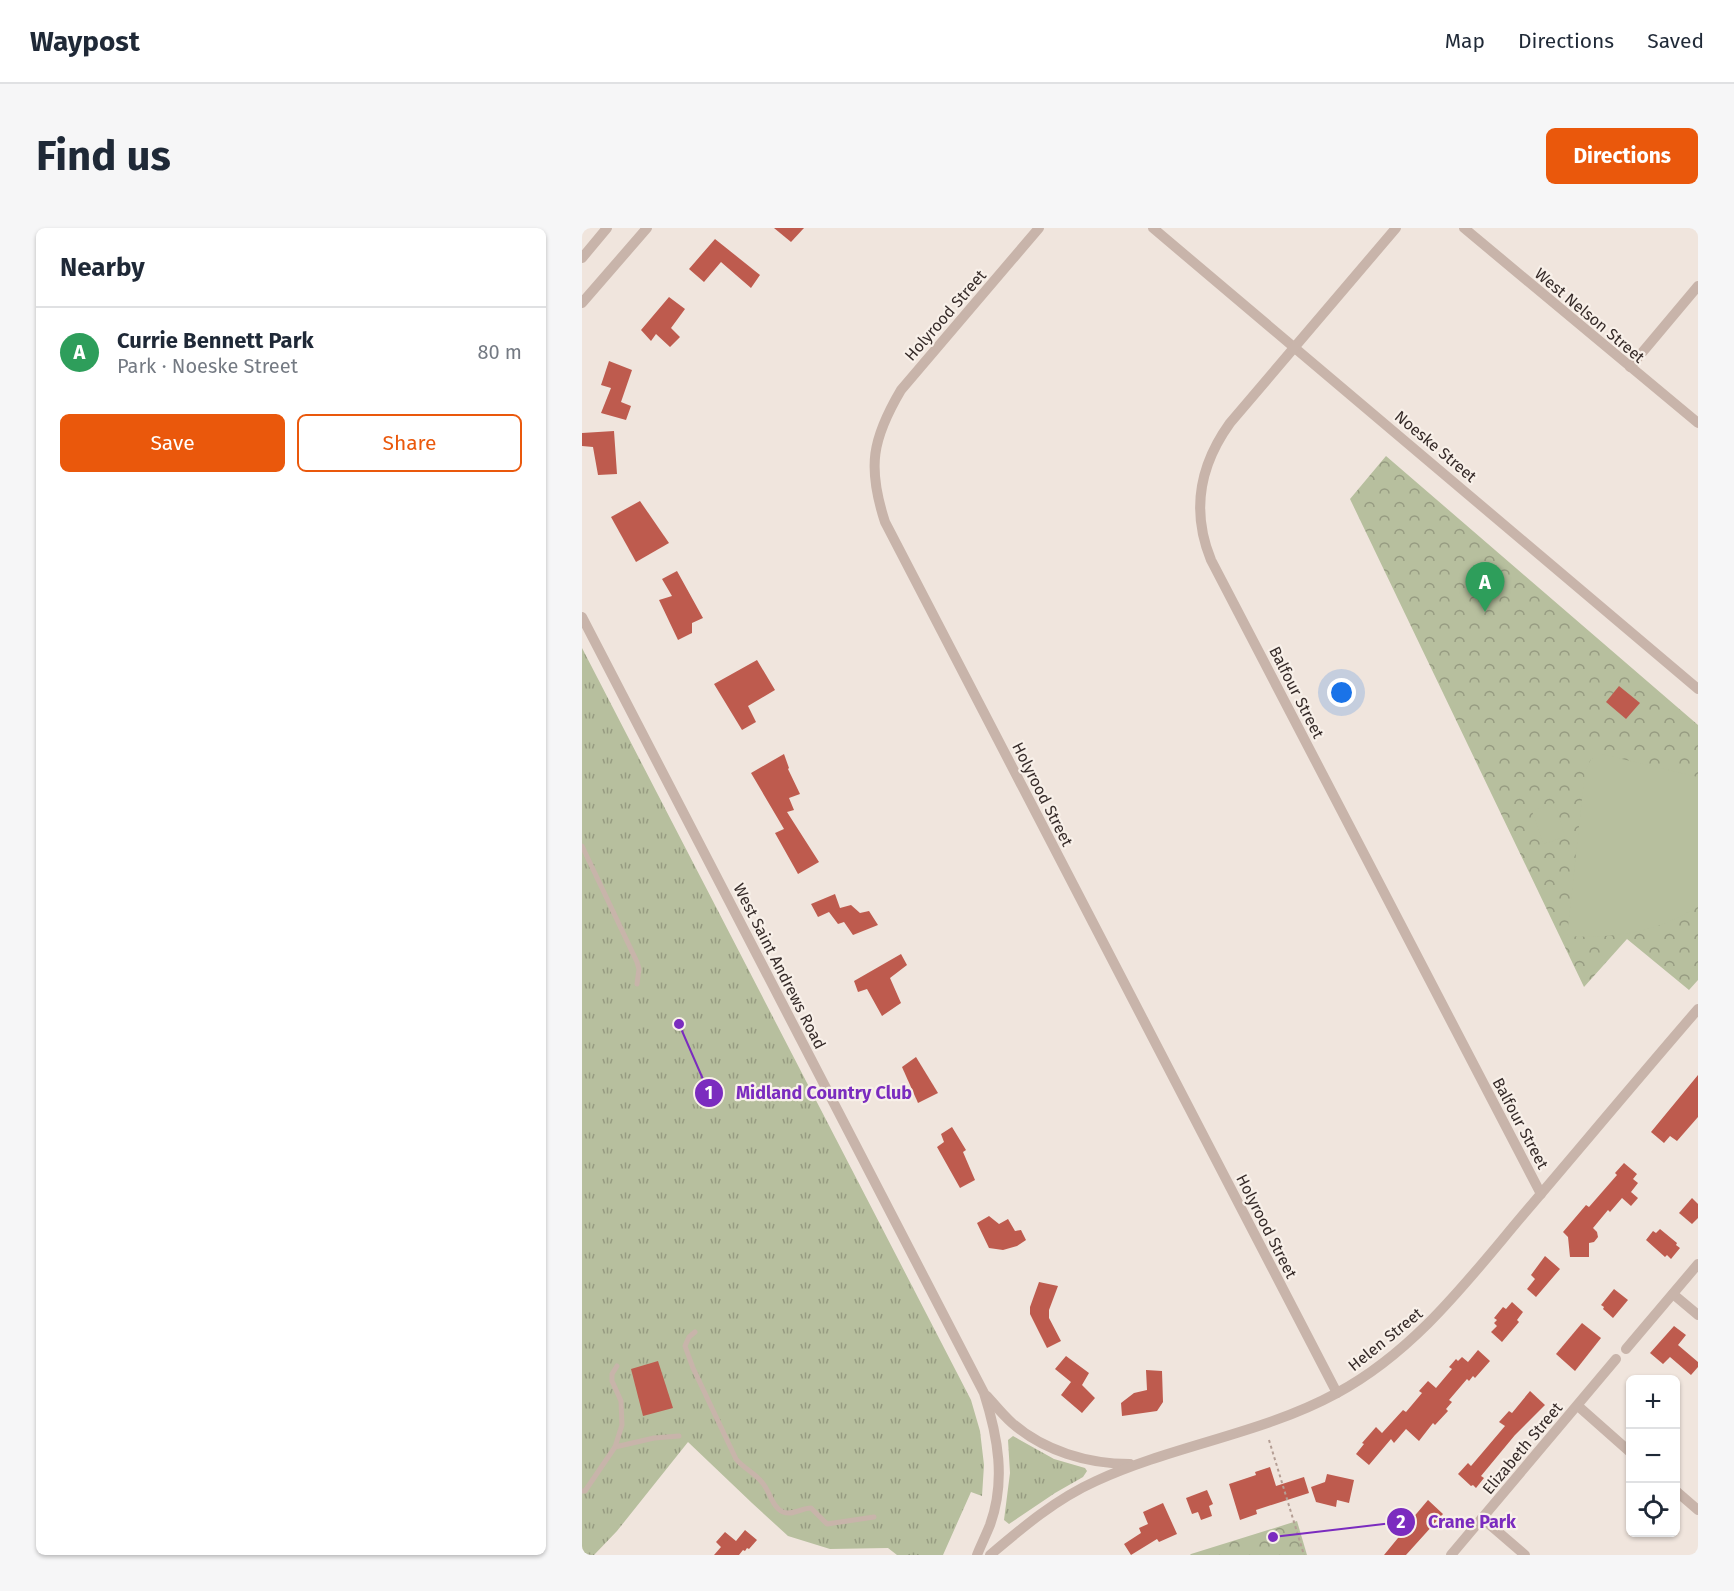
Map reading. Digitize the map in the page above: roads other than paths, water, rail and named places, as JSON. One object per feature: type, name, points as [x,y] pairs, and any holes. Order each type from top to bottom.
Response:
[{"type":"street","points":[[582,258],[607,228]]},
{"type":"street","points":[[582,303],[647,228]]},
{"type":"street","name":"Holyrood Street","points":[[1040,228],[901,390],[895,400],[884,423],[876,450],[874,482],[879,503],[890,533],[1337,1393]]},
{"type":"street","name":"Noeske Street","points":[[1153,228],[1698,689]]},
{"type":"street","name":"Balfour Street","points":[[1396,228],[1218,440],[1205,470],[1201,497],[1201,522],[1211,560],[1541,1194]]},
{"type":"street","name":"West Nelson Street","points":[[1464,228],[1698,423]]},
{"type":"street","points":[[1630,367],[1698,286]]},
{"type":"street","name":"West Saint Andrews Road","points":[[582,617],[984,1393],[993,1421],[999,1469],[998,1491],[991,1523],[977,1555]]},
{"type":"street","name":"Helen Street","points":[[990,1555],[1021,1528],[1068,1496],[1095,1482],[1137,1464],[1294,1413],[1337,1393],[1371,1372],[1405,1346],[1456,1294],[1698,1009]]},
{"type":"street","points":[[1626,1349],[1698,1264]]},
{"type":"street","points":[[1673,1294],[1698,1315]]},
{"type":"street","name":"Elizabeth Street","points":[[1451,1555],[1616,1359]]},
{"type":"street","name":"West Saint Andrews Road","points":[[984,1393],[1013,1423],[1046,1445],[1092,1461],[1137,1464]]},
{"type":"street","points":[[1578,1406],[1626,1448]]},
{"type":"street","points":[[1680,1494],[1698,1510]]},
{"type":"street","points":[[1482,1518],[1525,1555]]},
{"type":"lane","points":[[582,846],[637,962],[639,969],[637,984]]},
{"type":"lane","points":[[695,1332],[689,1337],[685,1346],[693,1368],[736,1459],[741,1466],[763,1482],[777,1507],[786,1513],[811,1508],[827,1524],[874,1517]]},
{"type":"lane","points":[[582,1499],[583,1491],[615,1447],[622,1425],[621,1401],[612,1381],[612,1374],[617,1366]]},
{"type":"lane","points":[[615,1447],[654,1438],[678,1436]]},
{"type":"place","name":"Currie Bennett Park","points":[[1485,612]]},
{"type":"place","name":"Midland Country Club","points":[[679,1024]]},
{"type":"place","name":"Crane Park","points":[[1273,1537]]}]
